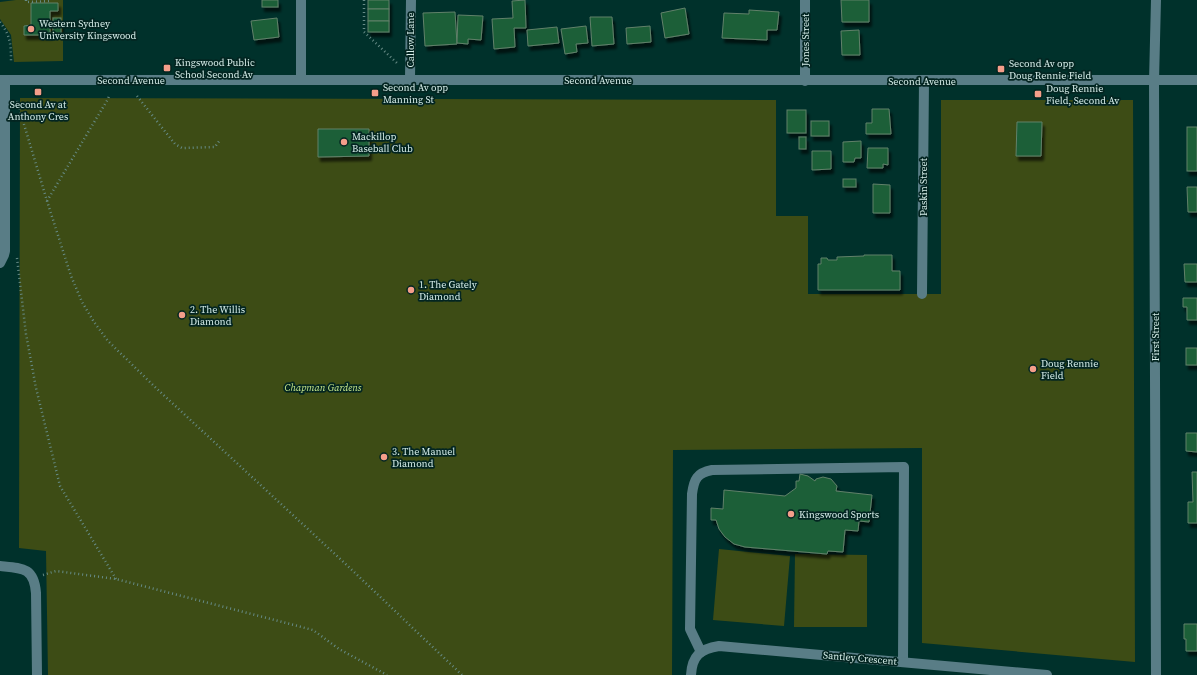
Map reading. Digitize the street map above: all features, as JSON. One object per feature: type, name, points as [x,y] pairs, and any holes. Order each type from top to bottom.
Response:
[{"type":"street","points":[[301,0],[301,80]]},
{"type":"street","name":"Callow Lane","points":[[410,79],[411,0]]},
{"type":"street","name":"Jones Street","points":[[805,80],[806,0]]},
{"type":"street","name":"First Street","points":[[1156,0],[1154,80],[1156,675]]},
{"type":"street","points":[[0,263],[5,251],[3,80]]},
{"type":"street","name":"Second Avenue","points":[[3,80],[1197,80]]},
{"type":"street","name":"Paskin Street","points":[[922,294],[924,81]]},
{"type":"street","points":[[692,675],[693,662],[701,652],[690,629],[692,494],[693,486],[699,475],[704,471],[712,470],[904,467],[903,662]]},
{"type":"street","points":[[0,566],[24,569],[34,581],[36,593],[37,675]]},
{"type":"street","name":"Santley Crescent","points":[[701,652],[708,648],[719,646],[1047,675]]},
{"type":"path","points":[[26,0],[26,2],[50,0]]},
{"type":"path","points":[[364,0],[364,32],[398,64]]},
{"type":"path","points":[[0,22],[10,38],[11,63]]},
{"type":"path","points":[[47,201],[109,96]]},
{"type":"path","points":[[137,96],[175,144],[182,148],[215,147],[220,140]]},
{"type":"path","points":[[13,97],[16,99],[71,276],[82,302],[108,341],[162,394],[356,574],[462,675]]},
{"type":"path","points":[[17,258],[26,334],[34,380],[60,486],[116,579]]},
{"type":"path","points":[[41,575],[56,572],[116,579],[313,630],[339,649],[387,675]]},
{"type":"green space","name":"Western Sydney University Kingswood","points":[[16,0],[63,0],[63,61],[14,62],[11,35],[0,19],[0,2]],"holes":[[[58,3],[50,11],[50,35],[24,35],[24,26],[31,25]]]},
{"type":"green space","name":"Chapman Gardens","points":[[20,98],[776,100],[776,216],[808,216],[808,294],[941,294],[941,100],[1133,100],[1135,662],[922,643],[922,448],[673,450],[672,675],[48,675],[46,551],[19,548]]},
{"type":"green space","points":[[719,549],[790,556],[784,626],[713,620]]},
{"type":"green space","points":[[795,554],[867,555],[867,627],[794,627]]},
{"type":"building","points":[[262,0],[278,0],[278,7],[262,7]]},
{"type":"building","points":[[368,0],[389,0],[389,9],[368,9]]},
{"type":"building","points":[[525,0],[526,28],[514,28],[515,47],[494,49],[492,19],[513,18],[512,1]]},
{"type":"building","points":[[841,0],[869,0],[869,22],[842,22]]},
{"type":"building","points":[[31,3],[58,3],[58,11],[50,11],[50,35],[24,35],[24,26],[31,25]]},
{"type":"building","points":[[685,8],[689,34],[665,38],[661,13]]},
{"type":"building","points":[[368,9],[389,9],[389,21],[368,21]]},
{"type":"building","points":[[749,10],[779,12],[777,30],[767,30],[767,40],[722,38],[724,13],[749,14]]},
{"type":"building","points":[[455,12],[457,44],[425,46],[423,13]]},
{"type":"building","points":[[458,15],[483,16],[481,40],[468,39],[468,44],[457,43]]},
{"type":"building","points":[[590,17],[612,17],[614,44],[592,46]]},
{"type":"building","points":[[53,18],[61,18],[61,33],[53,33]]},
{"type":"building","points":[[277,18],[279,37],[254,40],[251,21]]},
{"type":"building","points":[[368,21],[389,21],[389,32],[368,32]]},
{"type":"building","points":[[586,26],[588,43],[576,44],[577,52],[565,54],[561,29]]},
{"type":"building","points":[[650,26],[651,42],[627,44],[626,28]]},
{"type":"building","points":[[557,27],[559,43],[528,46],[527,30]]},
{"type":"building","points":[[859,30],[860,55],[842,55],[841,31]]},
{"type":"building","points":[[872,109],[889,109],[891,134],[866,134],[866,123],[872,123]]},
{"type":"building","points":[[787,110],[806,110],[806,133],[787,133]]},
{"type":"building","points":[[811,121],[829,121],[829,136],[811,136]]},
{"type":"building","points":[[1017,122],[1042,122],[1041,156],[1016,156]]},
{"type":"building","points":[[1187,127],[1197,127],[1197,171],[1187,171]]},
{"type":"building","points":[[318,129],[369,129],[369,156],[318,157]]},
{"type":"building","points":[[799,137],[806,137],[806,149],[799,149]]},
{"type":"building","points":[[861,141],[861,158],[855,158],[854,162],[843,162],[843,142]]},
{"type":"building","points":[[868,148],[888,148],[888,165],[883,164],[883,168],[867,168]]},
{"type":"building","points":[[812,151],[831,151],[831,169],[812,170]]},
{"type":"building","points":[[843,179],[856,179],[856,187],[843,187]]},
{"type":"building","points":[[873,184],[890,185],[890,213],[873,213]]},
{"type":"building","points":[[1187,187],[1197,187],[1197,212],[1188,212]]},
{"type":"building","points":[[892,255],[892,271],[900,271],[900,290],[818,290],[818,264],[821,264],[821,258],[837,260],[837,257]]},
{"type":"building","points":[[1184,264],[1197,264],[1197,282],[1185,282]]},
{"type":"building","points":[[1183,298],[1197,298],[1197,320],[1187,320],[1187,307],[1183,307]]},
{"type":"building","points":[[1186,348],[1197,348],[1197,365],[1186,365]]},
{"type":"building","points":[[1186,433],[1197,433],[1197,452],[1186,451]]},
{"type":"building","points":[[1192,472],[1197,472],[1197,523],[1188,523],[1188,502],[1193,502]]},
{"type":"building","name":"Kingswood Sports","points":[[800,474],[808,476],[815,481],[816,479],[823,477],[831,479],[837,486],[836,491],[872,495],[869,522],[859,521],[858,531],[845,530],[843,552],[828,551],[827,554],[745,547],[734,544],[725,537],[719,529],[716,520],[711,520],[711,508],[723,509],[724,490],[785,496],[796,488],[796,481],[799,481]]},
{"type":"building","points":[[1184,624],[1197,624],[1197,651],[1186,651]]},
{"type":"place","name":"Western Sydney University Kingswood","points":[[31,29]]},
{"type":"place","name":"Kingswood Public School Second Av","points":[[167,68]]},
{"type":"place","name":"Second Av opp Doug Rennie Field","points":[[1001,69]]},
{"type":"place","name":"Second Av at Anthony Cres","points":[[38,92]]},
{"type":"place","name":"Second Av opp Manning St","points":[[375,93]]},
{"type":"place","name":"Doug Rennie Field, Second Av","points":[[1038,94]]},
{"type":"place","name":"Mackillop Baseball Club","points":[[344,142]]},
{"type":"place","name":"1. The Gately Diamond","points":[[411,290]]},
{"type":"place","name":"2. The Willis Diamond","points":[[182,315]]},
{"type":"place","name":"Doug Rennie Field","points":[[1033,369]]},
{"type":"place","name":"3. The Manuel Diamond","points":[[384,457]]},
{"type":"place","name":"Kingswood Sports","points":[[791,514]]}]
